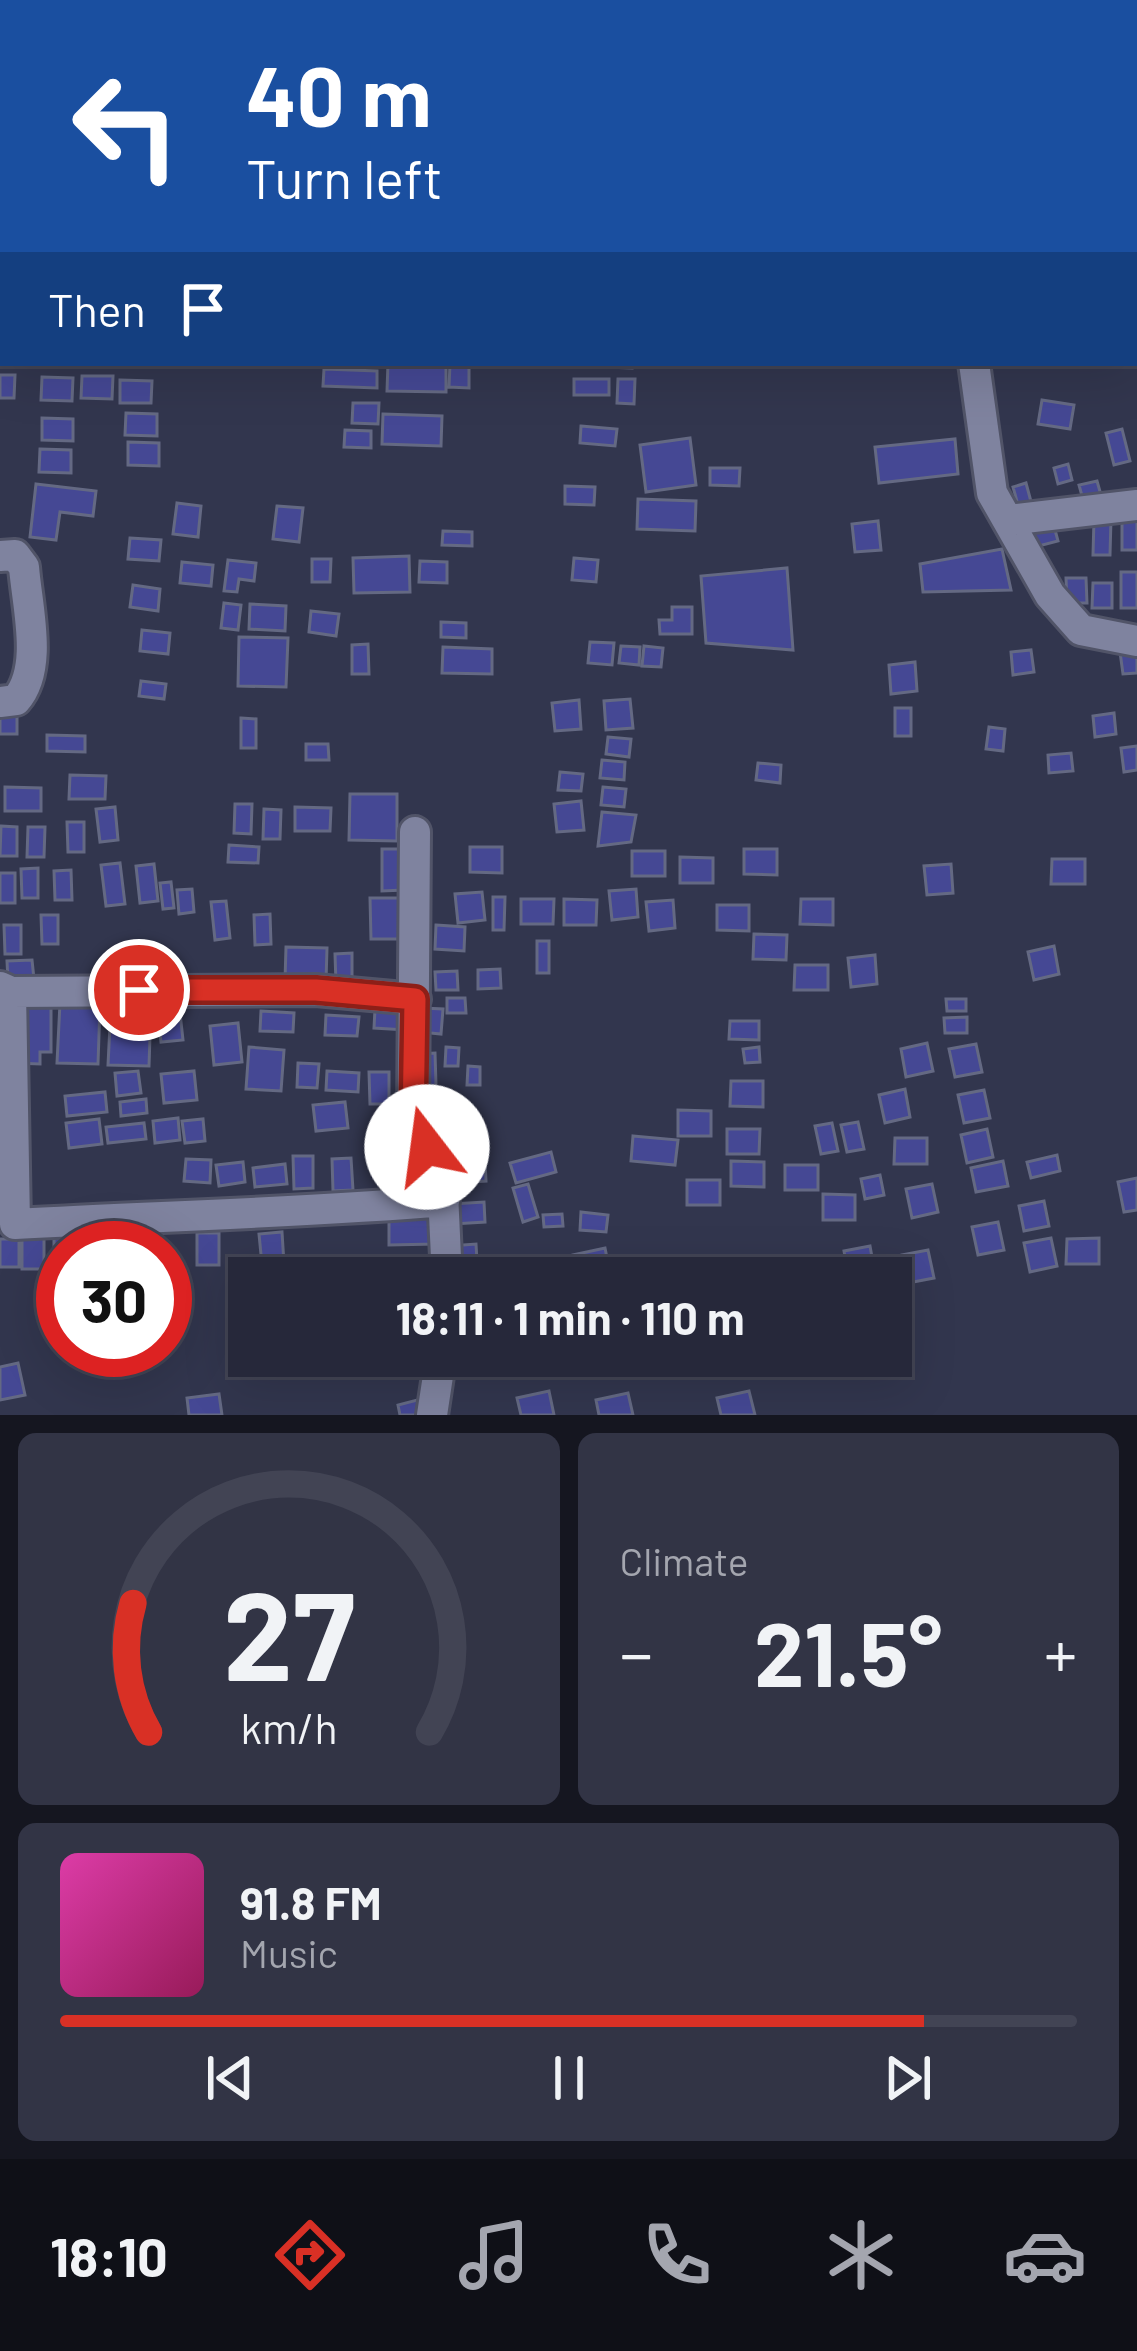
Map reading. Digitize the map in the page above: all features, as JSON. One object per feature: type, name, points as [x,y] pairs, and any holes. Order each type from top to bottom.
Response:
[{"type":"street","points":[[974,366],[992,493],[1050,596],[1081,630],[1137,641]]},
{"type":"street","points":[[1008,520],[1137,506]]},
{"type":"street","points":[[0,556],[15,555],[24,566],[32,663],[27,687],[16,700],[0,702]]},
{"type":"street","points":[[415,832],[416,1143],[441,1151],[446,1257]]},
{"type":"street","points":[[415,999],[316,990],[5,990],[15,1224],[164,1214],[302,1213],[444,1201]]},
{"type":"street","points":[[432,1415],[438,1377]]},
{"type":"building","points":[[388,366],[446,366],[446,392],[387,391]]},
{"type":"building","points":[[450,366],[469,366],[469,388],[449,387]]},
{"type":"building","points":[[324,369],[377,371],[377,388],[323,386]]},
{"type":"building","points":[[0,375],[15,375],[14,398],[0,398]]},
{"type":"building","points":[[82,376],[113,376],[112,399],[81,398]]},
{"type":"building","points":[[42,377],[73,378],[72,401],[41,400]]},
{"type":"building","points":[[574,379],[609,379],[609,395],[574,395]]},
{"type":"building","points":[[618,379],[635,379],[634,404],[617,403]]},
{"type":"building","points":[[120,380],[152,381],[151,403],[120,403]]},
{"type":"building","points":[[1042,400],[1074,405],[1070,429],[1038,424]]},
{"type":"building","points":[[353,403],[379,403],[378,424],[352,423]]},
{"type":"building","points":[[126,413],[157,414],[157,436],[125,435]]},
{"type":"building","points":[[383,414],[442,416],[441,446],[382,444]]},
{"type":"building","points":[[42,418],[73,419],[73,441],[42,440]]},
{"type":"building","points":[[581,426],[617,429],[615,446],[580,443]]},
{"type":"building","points":[[1122,429],[1130,461],[1114,465],[1106,433]]},
{"type":"building","points":[[345,430],[371,431],[371,448],[344,447]]},
{"type":"building","points":[[690,438],[696,485],[646,492],[640,445]]},
{"type":"building","points":[[955,439],[958,474],[879,483],[875,447]]},
{"type":"building","points":[[128,442],[159,443],[159,466],[128,465]]},
{"type":"building","points":[[40,449],[71,450],[71,473],[39,472]]},
{"type":"building","points":[[1068,464],[1072,480],[1058,484],[1054,468]]},
{"type":"building","points":[[710,468],[740,468],[739,486],[710,485]]},
{"type":"building","points":[[1097,481],[1103,502],[1085,507],[1079,485]]},
{"type":"building","points":[[1026,483],[1033,509],[1020,512],[1013,487]]},
{"type":"building","points":[[36,484],[96,491],[93,516],[60,512],[56,540],[30,537]]},
{"type":"building","points":[[565,486],[595,487],[594,505],[565,504]]},
{"type":"building","points":[[638,499],[696,501],[695,531],[637,529]]},
{"type":"building","points":[[177,503],[201,506],[198,537],[173,534]]},
{"type":"building","points":[[277,506],[303,508],[299,542],[273,539]]},
{"type":"building","points":[[1122,514],[1137,515],[1137,550],[1122,550]]},
{"type":"building","points":[[1051,515],[1058,541],[1031,548],[1024,522]]},
{"type":"building","points":[[1094,519],[1111,519],[1110,555],[1093,555]]},
{"type":"building","points":[[878,521],[881,550],[855,552],[852,524]]},
{"type":"building","points":[[443,531],[472,532],[472,546],[442,545]]},
{"type":"building","points":[[130,538],[161,540],[159,561],[128,559]]},
{"type":"building","points":[[1002,549],[1011,590],[923,592],[920,564]]},
{"type":"building","points":[[409,556],[410,592],[354,593],[353,558]]},
{"type":"building","points":[[574,558],[598,560],[596,582],[572,580]]},
{"type":"building","points":[[312,559],[331,559],[330,582],[312,582]]},
{"type":"building","points":[[228,560],[256,563],[254,581],[239,579],[237,592],[224,591]]},
{"type":"building","points":[[420,561],[447,562],[447,583],[419,582]]},
{"type":"building","points":[[182,562],[213,565],[211,586],[180,583]]},
{"type":"building","points":[[787,568],[793,650],[706,643],[701,576]]},
{"type":"building","points":[[1121,572],[1137,572],[1137,608],[1121,608]]},
{"type":"building","points":[[1066,578],[1086,578],[1087,603],[1067,603]]},
{"type":"building","points":[[1093,583],[1112,583],[1112,608],[1092,608]]},
{"type":"building","points":[[133,585],[160,589],[158,611],[130,607]]},
{"type":"building","points":[[224,603],[241,605],[238,630],[221,628]]},
{"type":"building","points":[[250,604],[286,606],[285,631],[249,629]]},
{"type":"building","points":[[672,607],[692,607],[692,634],[660,634],[659,620],[672,620]]},
{"type":"building","points":[[311,611],[339,614],[336,636],[309,632]]},
{"type":"building","points":[[441,622],[466,623],[466,638],[441,637]]},
{"type":"building","points":[[142,630],[170,633],[168,654],[140,651]]},
{"type":"building","points":[[239,637],[288,638],[286,687],[238,686]]},
{"type":"building","points":[[590,642],[614,643],[612,665],[588,663]]},
{"type":"building","points":[[368,644],[369,674],[352,674],[352,645]]},
{"type":"building","points":[[621,646],[640,647],[639,665],[619,663]]},
{"type":"building","points":[[644,646],[663,648],[661,667],[642,666]]},
{"type":"building","points":[[443,647],[492,649],[492,674],[442,673]]},
{"type":"building","points":[[1031,650],[1034,672],[1013,675],[1011,652]]},
{"type":"building","points":[[1137,650],[1137,673],[1123,674],[1120,652]]},
{"type":"building","points":[[915,662],[917,691],[891,694],[889,665]]},
{"type":"building","points":[[141,681],[166,684],[164,699],[139,696]]},
{"type":"building","points":[[630,699],[633,728],[606,730],[604,701]]},
{"type":"building","points":[[579,700],[581,729],[555,731],[552,703]]},
{"type":"building","points":[[895,708],[911,708],[911,736],[895,736]]},
{"type":"building","points":[[0,710],[17,711],[17,734],[0,734]]},
{"type":"building","points":[[1114,713],[1116,734],[1095,737],[1093,716]]},
{"type":"building","points":[[241,718],[256,719],[256,748],[241,748]]},
{"type":"building","points":[[989,727],[1005,729],[1003,751],[986,749]]},
{"type":"building","points":[[47,735],[85,736],[85,752],[47,751]]},
{"type":"building","points":[[608,737],[631,739],[629,757],[606,754]]},
{"type":"building","points":[[306,744],[328,744],[329,760],[306,760]]},
{"type":"building","points":[[1137,746],[1137,770],[1124,772],[1121,748]]},
{"type":"building","points":[[1071,753],[1073,771],[1049,773],[1048,755]]},
{"type":"building","points":[[602,760],[625,762],[624,780],[600,778]]},
{"type":"building","points":[[758,763],[781,765],[780,783],[756,780]]},
{"type":"building","points":[[560,772],[583,774],[581,791],[558,790]]},
{"type":"building","points":[[70,775],[106,776],[105,799],[69,799]]},
{"type":"building","points":[[5,787],[41,788],[41,811],[5,811]]},
{"type":"building","points":[[603,787],[626,789],[624,807],[601,805]]},
{"type":"building","points":[[350,794],[397,794],[397,841],[349,840]]},
{"type":"building","points":[[581,801],[584,830],[557,832],[554,804]]},
{"type":"building","points":[[235,804],[252,804],[251,834],[234,833]]},
{"type":"building","points":[[115,807],[118,840],[100,842],[96,809]]},
{"type":"building","points":[[295,807],[331,808],[330,831],[295,831]]},
{"type":"building","points":[[264,809],[281,810],[280,839],[263,839]]},
{"type":"building","points":[[602,812],[636,815],[631,842],[598,846]]},
{"type":"building","points":[[67,822],[84,822],[84,852],[68,852]]},
{"type":"building","points":[[1,826],[17,827],[17,856],[0,856]]},
{"type":"building","points":[[28,827],[45,827],[44,857],[27,857]]},
{"type":"building","points":[[229,845],[259,847],[258,863],[228,862]]},
{"type":"building","points":[[470,847],[502,847],[502,873],[470,872]]},
{"type":"building","points":[[382,849],[404,849],[404,890],[382,891]]},
{"type":"building","points":[[744,849],[777,849],[777,875],[744,874]]},
{"type":"building","points":[[632,851],[665,851],[665,876],[632,876]]},
{"type":"building","points":[[680,857],[713,858],[713,883],[680,883]]},
{"type":"building","points":[[1052,859],[1085,859],[1085,884],[1051,884]]},
{"type":"building","points":[[120,863],[125,904],[106,906],[101,865]]},
{"type":"building","points":[[154,864],[158,901],[140,903],[136,866]]},
{"type":"building","points":[[951,864],[953,893],[927,895],[924,866]]},
{"type":"building","points":[[38,868],[38,898],[22,898],[21,869]]},
{"type":"building","points":[[71,870],[72,900],[55,900],[54,871]]},
{"type":"building","points":[[0,873],[15,873],[15,903],[0,903]]},
{"type":"building","points":[[171,882],[174,908],[163,909],[160,883]]},
{"type":"building","points":[[192,889],[194,912],[179,914],[177,890]]},
{"type":"building","points":[[636,889],[638,917],[612,920],[609,891]]},
{"type":"building","points":[[482,892],[485,920],[458,923],[455,894]]},
{"type":"building","points":[[493,897],[505,897],[504,930],[493,930]]},
{"type":"building","points":[[370,898],[403,898],[403,939],[371,939]]},
{"type":"building","points":[[521,899],[554,899],[553,924],[521,924]]},
{"type":"building","points":[[564,899],[597,900],[596,925],[564,925]]},
{"type":"building","points":[[801,899],[833,899],[833,925],[800,924]]},
{"type":"building","points":[[673,900],[675,928],[649,931],[646,902]]},
{"type":"building","points":[[226,901],[230,938],[215,940],[211,902]]},
{"type":"building","points":[[717,905],[749,905],[749,931],[717,930]]},
{"type":"building","points":[[270,914],[271,944],[255,945],[254,915]]},
{"type":"building","points":[[41,915],[58,915],[58,944],[42,944]]},
{"type":"building","points":[[4,925],[21,925],[21,954],[5,954]]},
{"type":"building","points":[[436,925],[465,927],[464,951],[435,949]]},
{"type":"building","points":[[754,934],[787,935],[786,960],[753,959]]},
{"type":"building","points":[[537,941],[549,941],[549,973],[537,973]]},
{"type":"building","points":[[1054,946],[1059,974],[1034,980],[1028,952]]},
{"type":"building","points":[[286,947],[327,948],[326,981],[285,980]]},
{"type":"building","points":[[352,953],[352,983],[336,984],[335,954]]},
{"type":"building","points":[[875,955],[877,984],[851,987],[848,958]]},
{"type":"building","points":[[32,960],[34,979],[8,981],[7,961]]},
{"type":"building","points":[[795,965],[828,965],[828,990],[794,990]]},
{"type":"building","points":[[500,969],[501,988],[478,989],[478,970]]},
{"type":"building","points":[[457,971],[458,990],[436,990],[435,972]]},
{"type":"building","points":[[447,998],[465,998],[466,1013],[447,1013]]},
{"type":"building","points":[[946,999],[966,999],[966,1011],[947,1011]]},
{"type":"building","points":[[60,1003],[100,1005],[98,1064],[57,1063]]},
{"type":"building","points":[[111,1005],[151,1006],[149,1066],[108,1065]]},
{"type":"building","points":[[15,1006],[51,1006],[51,1052],[40,1052],[40,1064],[14,1063]]},
{"type":"building","points":[[422,1008],[443,1009],[441,1034],[420,1032]]},
{"type":"building","points":[[375,1009],[407,1011],[406,1030],[374,1028]]},
{"type":"building","points":[[261,1011],[294,1013],[293,1032],[260,1031]]},
{"type":"building","points":[[180,1013],[183,1040],[161,1042],[158,1016]]},
{"type":"building","points":[[326,1015],[359,1017],[357,1036],[325,1035]]},
{"type":"building","points":[[967,1017],[967,1033],[945,1033],[944,1018]]},
{"type":"building","points":[[730,1021],[759,1021],[759,1040],[729,1039]]},
{"type":"building","points":[[238,1023],[242,1062],[214,1065],[210,1026]]},
{"type":"building","points":[[927,1043],[933,1071],[906,1077],[901,1049]]},
{"type":"building","points":[[976,1044],[982,1072],[955,1077],[949,1049]]},
{"type":"building","points":[[249,1047],[284,1050],[281,1091],[246,1089]]},
{"type":"building","points":[[446,1047],[459,1048],[458,1066],[445,1066]]},
{"type":"building","points":[[759,1047],[760,1062],[745,1063],[743,1049]]},
{"type":"building","points":[[435,1053],[436,1085],[417,1086],[416,1054]]},
{"type":"building","points":[[298,1063],[319,1064],[317,1088],[297,1087]]},
{"type":"building","points":[[468,1066],[480,1067],[480,1085],[467,1085]]},
{"type":"building","points":[[138,1071],[141,1093],[117,1096],[115,1073]]},
{"type":"building","points":[[194,1071],[197,1100],[164,1103],[161,1074]]},
{"type":"building","points":[[327,1071],[359,1073],[358,1092],[326,1090]]},
{"type":"building","points":[[369,1072],[389,1072],[389,1104],[370,1104]]},
{"type":"building","points":[[731,1081],[763,1081],[763,1107],[730,1106]]},
{"type":"building","points":[[905,1089],[910,1117],[885,1123],[879,1095]]},
{"type":"building","points":[[446,1090],[448,1109],[415,1111],[414,1091]]},
{"type":"building","points":[[984,1090],[990,1118],[964,1123],[958,1095]]},
{"type":"building","points":[[105,1092],[107,1112],[67,1116],[65,1096]]},
{"type":"building","points":[[146,1099],[147,1113],[121,1116],[120,1102]]},
{"type":"building","points":[[345,1102],[348,1128],[316,1131],[313,1105]]},
{"type":"building","points":[[678,1110],[711,1111],[711,1136],[678,1136]]},
{"type":"building","points":[[178,1118],[180,1140],[155,1143],[153,1121]]},
{"type":"building","points":[[99,1119],[102,1144],[69,1148],[66,1123]]},
{"type":"building","points":[[203,1119],[205,1141],[185,1143],[182,1121]]},
{"type":"building","points":[[858,1122],[864,1149],[847,1152],[841,1125]]},
{"type":"building","points":[[144,1123],[146,1139],[108,1143],[106,1127]]},
{"type":"building","points":[[832,1123],[838,1151],[821,1154],[815,1126]]},
{"type":"building","points":[[727,1129],[760,1129],[759,1154],[727,1154]]},
{"type":"building","points":[[987,1129],[993,1157],[967,1163],[961,1135]]},
{"type":"building","points":[[391,1133],[392,1165],[372,1166],[371,1134]]},
{"type":"building","points":[[633,1136],[678,1140],[675,1165],[631,1161]]},
{"type":"building","points":[[895,1138],[927,1138],[927,1164],[894,1164]]},
{"type":"building","points":[[551,1152],[556,1172],[516,1183],[510,1163]]},
{"type":"building","points":[[1057,1155],[1060,1171],[1031,1178],[1027,1162]]},
{"type":"building","points":[[293,1156],[313,1156],[313,1188],[294,1189]]},
{"type":"building","points":[[351,1158],[353,1190],[333,1191],[332,1159]]},
{"type":"building","points":[[186,1159],[211,1160],[210,1183],[184,1181]]},
{"type":"building","points":[[485,1161],[486,1181],[454,1183],[453,1163]]},
{"type":"building","points":[[731,1161],[764,1162],[764,1187],[731,1186]]},
{"type":"building","points":[[1003,1161],[1008,1186],[976,1192],[971,1168]]},
{"type":"building","points":[[243,1162],[245,1182],[219,1186],[216,1165]]},
{"type":"building","points":[[405,1163],[424,1163],[425,1195],[406,1196]]},
{"type":"building","points":[[285,1164],[287,1184],[255,1187],[253,1168]]},
{"type":"building","points":[[785,1165],[818,1165],[818,1190],[785,1190]]},
{"type":"building","points":[[880,1175],[884,1195],[865,1199],[861,1179]]},
{"type":"building","points":[[1137,1178],[1137,1210],[1124,1212],[1118,1182]]},
{"type":"building","points":[[687,1180],[720,1180],[720,1205],[687,1205]]},
{"type":"building","points":[[528,1184],[538,1217],[523,1222],[513,1188]]},
{"type":"building","points":[[932,1184],[938,1212],[912,1218],[906,1189]]},
{"type":"building","points":[[823,1194],[855,1195],[855,1220],[823,1220]]},
{"type":"building","points":[[1044,1201],[1049,1226],[1024,1231],[1019,1206]]},
{"type":"building","points":[[484,1202],[485,1222],[453,1224],[452,1204]]},
{"type":"building","points":[[581,1212],[608,1215],[606,1232],[580,1230]]},
{"type":"building","points":[[562,1214],[563,1226],[544,1227],[543,1215]]},
{"type":"building","points":[[435,1218],[435,1244],[389,1245],[389,1219]]},
{"type":"building","points":[[998,1222],[1004,1250],[978,1255],[972,1227]]},
{"type":"building","points":[[282,1232],[284,1257],[261,1257],[259,1234]]},
{"type":"building","points":[[197,1233],[219,1233],[219,1265],[197,1265]]},
{"type":"building","points":[[22,1237],[36,1237],[36,1269],[22,1269]]},
{"type":"building","points":[[1051,1238],[1057,1266],[1030,1272],[1024,1243]]},
{"type":"building","points":[[1099,1238],[1099,1264],[1066,1264],[1067,1239]]},
{"type":"building","points":[[0,1239],[19,1239],[19,1267],[0,1267]]},
{"type":"building","points":[[476,1244],[477,1257],[451,1257],[450,1246]]},
{"type":"building","points":[[870,1246],[872,1257],[845,1257],[844,1251]]},
{"type":"building","points":[[605,1248],[607,1257],[573,1257]]},
{"type":"building","points":[[928,1250],[934,1278],[912,1282],[912,1257],[902,1255]]},
{"type":"building","points":[[18,1363],[25,1395],[0,1400],[0,1367]]},
{"type":"building","points":[[549,1391],[554,1415],[521,1415],[517,1398]]},
{"type":"building","points":[[749,1391],[755,1415],[721,1415],[717,1398]]},
{"type":"building","points":[[628,1393],[633,1415],[599,1415],[596,1400]]},
{"type":"building","points":[[219,1394],[222,1415],[189,1415],[187,1398]]},
{"type":"building","points":[[421,1399],[425,1415],[400,1415],[398,1405]]},
{"type":"route","points":[[139,990],[316,990],[415,999],[413,1124],[416,1143],[427,1147]]}]
